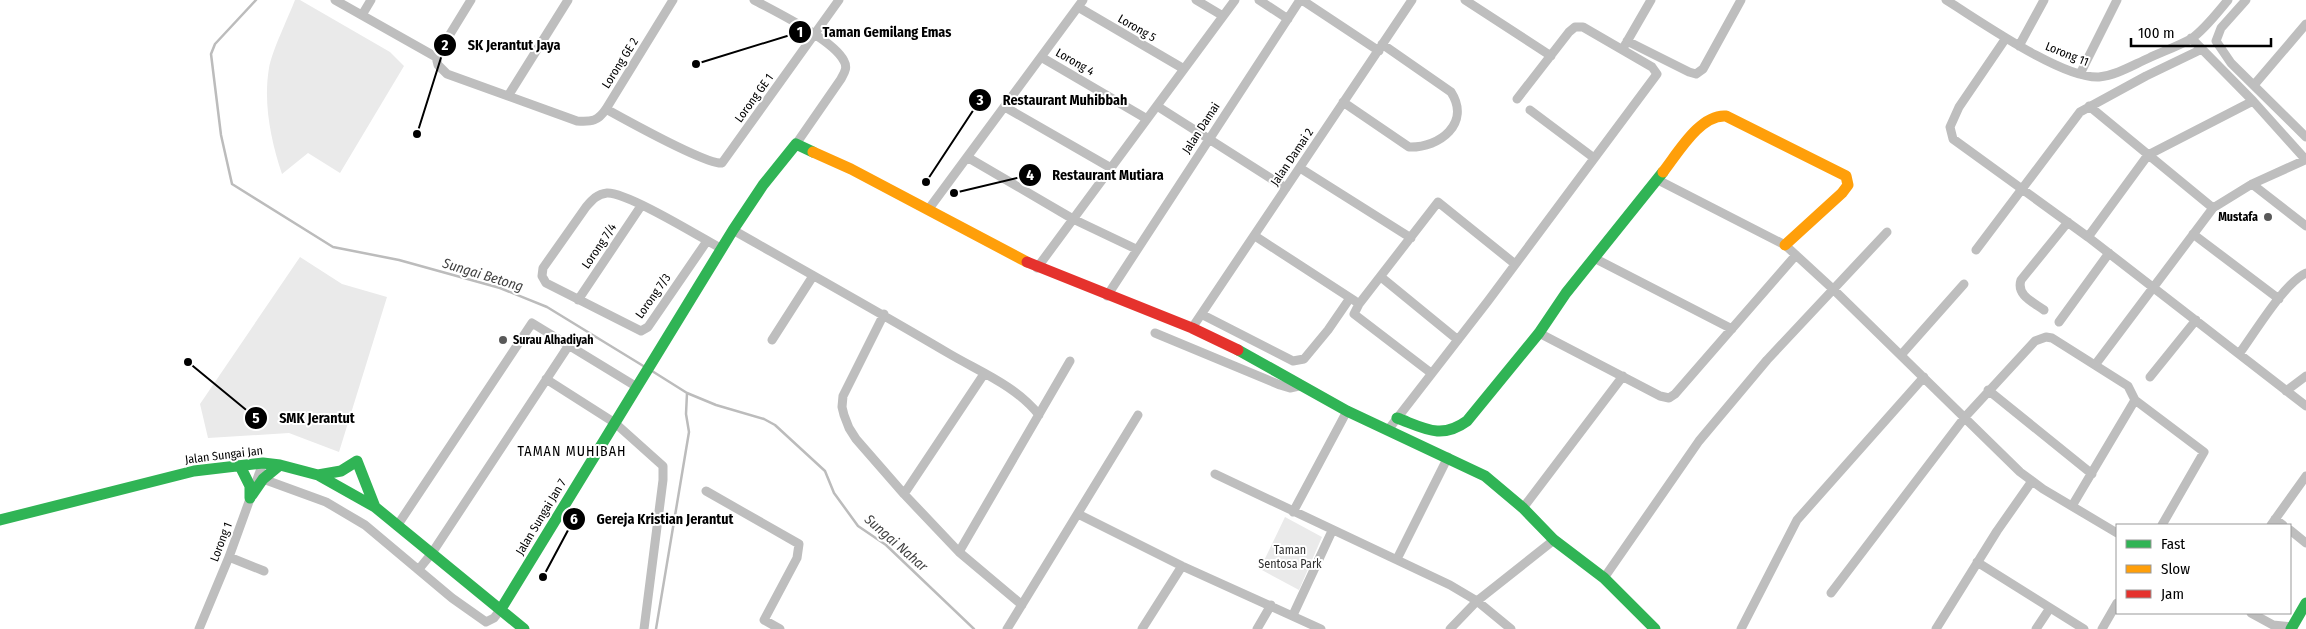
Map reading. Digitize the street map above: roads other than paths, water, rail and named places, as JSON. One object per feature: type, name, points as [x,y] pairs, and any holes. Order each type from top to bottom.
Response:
[{"type":"street","points":[[335,0],[436,57]]},
{"type":"street","points":[[362,15],[371,0]]},
{"type":"street","points":[[471,0],[436,57],[438,65],[447,74],[508,96],[568,0]]},
{"type":"street","name":"Lorong GE 2","points":[[508,96],[577,121],[590,122],[596,120],[606,109],[673,0]]},
{"type":"street","points":[[755,0],[814,35],[838,52],[845,61],[846,68],[796,144],[851,169],[1037,268],[1192,328],[1242,352],[1299,386],[1347,411],[1485,476],[1523,508],[1554,540],[1604,578],[1655,629]]},
{"type":"street","points":[[814,35],[839,0]]},
{"type":"street","points":[[1196,0],[1224,16]]},
{"type":"street","points":[[1037,268],[1235,0]]},
{"type":"street","points":[[1259,0],[1288,19]]},
{"type":"street","points":[[1301,0],[1451,92],[1456,101],[1457,114],[1453,126],[1445,136],[1434,144],[1422,147],[1409,147],[1343,102]]},
{"type":"street","name":"Jalan Damai","points":[[1107,296],[1136,249],[1301,0]]},
{"type":"street","name":"Jalan Damai 2","points":[[1192,328],[1203,315],[1412,0]]},
{"type":"street","points":[[1465,0],[1551,56]]},
{"type":"street","points":[[1621,50],[1651,0]]},
{"type":"street","points":[[1627,40],[1696,74],[1702,69],[1741,0]]},
{"type":"street","name":"Lorong 11","points":[[1946,0],[1961,4],[2019,46],[2080,74],[2100,77],[2115,74],[2191,38],[2228,0]]},
{"type":"street","points":[[2019,46],[2044,0]]},
{"type":"street","points":[[2080,74],[2117,0]]},
{"type":"street","points":[[2246,0],[2221,28],[2216,41],[2222,53],[2306,137]]},
{"type":"street","points":[[928,210],[1080,4]]},
{"type":"street","name":"Lorong 5","points":[[1080,4],[1184,69]]},
{"type":"street","points":[[2254,85],[2306,24]]},
{"type":"street","points":[[1388,430],[1431,372],[1458,340],[1657,74],[1652,68],[1583,27],[1575,27],[1518,99]]},
{"type":"street","name":"Lorong GE 1","points":[[606,109],[645,131],[708,160],[720,163],[725,160],[814,35]]},
{"type":"street","points":[[2006,38],[1959,107],[1950,127],[1951,134],[1957,143],[2088,236],[2306,406]]},
{"type":"street","points":[[2095,365],[2213,208],[2252,184],[2306,160],[2191,38]]},
{"type":"street","points":[[1976,250],[2073,120],[2089,106],[2202,49]]},
{"type":"street","name":"Lorong 4","points":[[1041,57],[1147,119]]},
{"type":"street","points":[[2088,236],[2148,155],[2252,101]]},
{"type":"street","points":[[1005,106],[1111,168]]},
{"type":"street","points":[[1157,106],[1286,188]]},
{"type":"street","points":[[2089,106],[2213,208]]},
{"type":"street","points":[[1530,110],[1594,158]]},
{"type":"street","points":[[1397,418],[1440,434],[1459,428],[1481,405],[1539,333],[1566,293],[1708,118],[1718,114],[1726,116],[1841,172],[1848,179],[1846,188],[1785,245]]},
{"type":"street","name":"Jalan Sungai Jan 7","points":[[501,609],[733,230],[763,185],[796,144]]},
{"type":"street","points":[[967,157],[1074,219],[1136,249]]},
{"type":"street","points":[[1300,168],[1411,238]]},
{"type":"street","points":[[1658,180],[1785,245],[2032,482],[2116,532]]},
{"type":"street","points":[[2252,184],[2306,226]]},
{"type":"street","points":[[578,300],[546,283],[542,276],[543,268],[586,207],[599,195],[614,194],[641,206],[722,249]]},
{"type":"street","points":[[1431,372],[1354,314],[1359,304],[1438,202],[1515,264]]},
{"type":"street","name":"Lorong 7/4","points":[[578,300],[641,206]]},
{"type":"street","points":[[2044,310],[2021,292],[2019,286],[2021,280],[2068,222]]},
{"type":"street","points":[[733,230],[1015,390],[1039,415]]},
{"type":"street","points":[[1604,578],[1699,440],[1767,360],[1887,232]]},
{"type":"street","points":[[2193,234],[2279,300]]},
{"type":"street","points":[[1255,236],[1359,304]]},
{"type":"street","name":"Lorong 7/3","points":[[578,300],[637,330],[644,330],[707,241]]},
{"type":"street","points":[[2059,322],[2109,253]]},
{"type":"street","points":[[1539,333],[1660,396],[1669,398],[1675,394],[1796,255]]},
{"type":"street","points":[[1594,258],[1732,329]]},
{"type":"street","points":[[2239,354],[2292,283],[2306,273]]},
{"type":"street","points":[[772,340],[813,276]]},
{"type":"street","points":[[1381,277],[1458,340]]},
{"type":"street","points":[[1901,355],[1964,284]]},
{"type":"street","points":[[1203,315],[1293,360],[1304,359],[1328,330],[1350,298]]},
{"type":"street","points":[[884,314],[848,384],[842,407],[848,428],[904,494],[959,552],[1022,605]]},
{"type":"street","points":[[2150,377],[2196,320]]},
{"type":"street","points":[[397,526],[532,323],[638,385]]},
{"type":"street","points":[[1156,333],[1280,385],[1290,388],[1299,386]]},
{"type":"street","points":[[1831,593],[1965,417],[2034,341],[2046,337],[2052,338],[2128,386],[2134,400],[2204,452],[2163,524]]},
{"type":"street","points":[[419,569],[432,553],[569,345]]},
{"type":"street","points":[[959,552],[1070,361]]},
{"type":"street","points":[[904,494],[984,374]]},
{"type":"street","points":[[1523,508],[1623,376]]},
{"type":"street","points":[[2286,392],[2306,376]]},
{"type":"street","points":[[1741,629],[1797,520],[1924,378]]},
{"type":"street","points":[[546,379],[615,423],[659,461],[664,472],[644,629]]},
{"type":"street","points":[[1988,390],[2092,474]]},
{"type":"street","points":[[2072,506],[2134,400]]},
{"type":"street","points":[[1293,512],[1347,411]]},
{"type":"street","points":[[1007,629],[1138,415]]},
{"type":"street","points":[[1397,559],[1448,458]]},
{"type":"street","points":[[318,475],[340,471],[357,461],[375,507]]},
{"type":"street","name":"Jalan Sungai Jan","points":[[0,520],[150,481],[194,472],[263,463],[280,465],[318,475],[375,507],[524,629]]},
{"type":"street","name":"Lorong 1","points":[[199,629],[229,557],[263,463]]},
{"type":"street","points":[[251,497],[263,479],[280,465]]},
{"type":"street","points":[[240,466],[250,486],[251,497]]},
{"type":"street","points":[[1215,474],[1332,531],[1397,559],[1450,585],[1477,601],[1511,629]]},
{"type":"street","points":[[2273,522],[2306,476]]},
{"type":"street","points":[[263,479],[326,502],[365,525],[452,598],[486,622],[494,618],[501,609]]},
{"type":"street","points":[[1936,629],[1977,562],[2032,482]]},
{"type":"street","points":[[706,491],[799,544],[797,558],[760,629]]},
{"type":"street","points":[[1078,514],[1182,566],[1271,604],[1321,629]]},
{"type":"street","points":[[1293,615],[1332,531]]},
{"type":"street","points":[[2291,531],[2306,543]]},
{"type":"street","points":[[1450,629],[1477,601],[1554,540]]},
{"type":"street","points":[[229,557],[264,571]]},
{"type":"street","points":[[1977,562],[2084,629]]},
{"type":"street","points":[[1142,629],[1182,566]]},
{"type":"street","points":[[2252,614],[2272,627],[2292,628],[2306,603]]},
{"type":"street","points":[[1257,629],[1271,604]]},
{"type":"street","points":[[2102,629],[2116,605]]},
{"type":"street","points":[[2036,629],[2050,608]]},
{"type":"street","points":[[764,620],[780,629]]},
{"type":"waterway","name":"Sungai Betong","points":[[256,0],[215,44],[211,54],[221,135],[232,184],[333,247],[399,260],[500,288],[547,307],[645,367]]},
{"type":"waterway","name":"Sungai Nahar","points":[[652,371],[687,393],[716,405],[764,419],[775,425],[825,471],[834,493],[858,526],[886,545],[974,629]]},
{"type":"waterway","name":"Sungai Betong","points":[[656,629],[689,432],[686,414],[687,393]]},
{"type":"place","name":"Taman Gemilang Emas","points":[[696,64]]},
{"type":"place","name":"SK Jerantut Jaya","points":[[417,134]]},
{"type":"place","name":"Restaurant Muhibbah","points":[[926,182]]},
{"type":"place","name":"Restaurant Mutiara","points":[[954,193]]},
{"type":"place","name":"Mustafa","points":[[2268,217]]},
{"type":"place","name":"Surau Alhadiyah","points":[[503,340]]},
{"type":"place","name":"SMK Jerantut","points":[[188,362]]},
{"type":"place","name":"Gereja Kristian Jerantut","points":[[543,577]]},
{"type":"district","name":"TAMAN MUHIBAH","points":[[572,451]]},
{"type":"park label","name":"Taman Sentosa Park","points":[[1290,557]]}]
